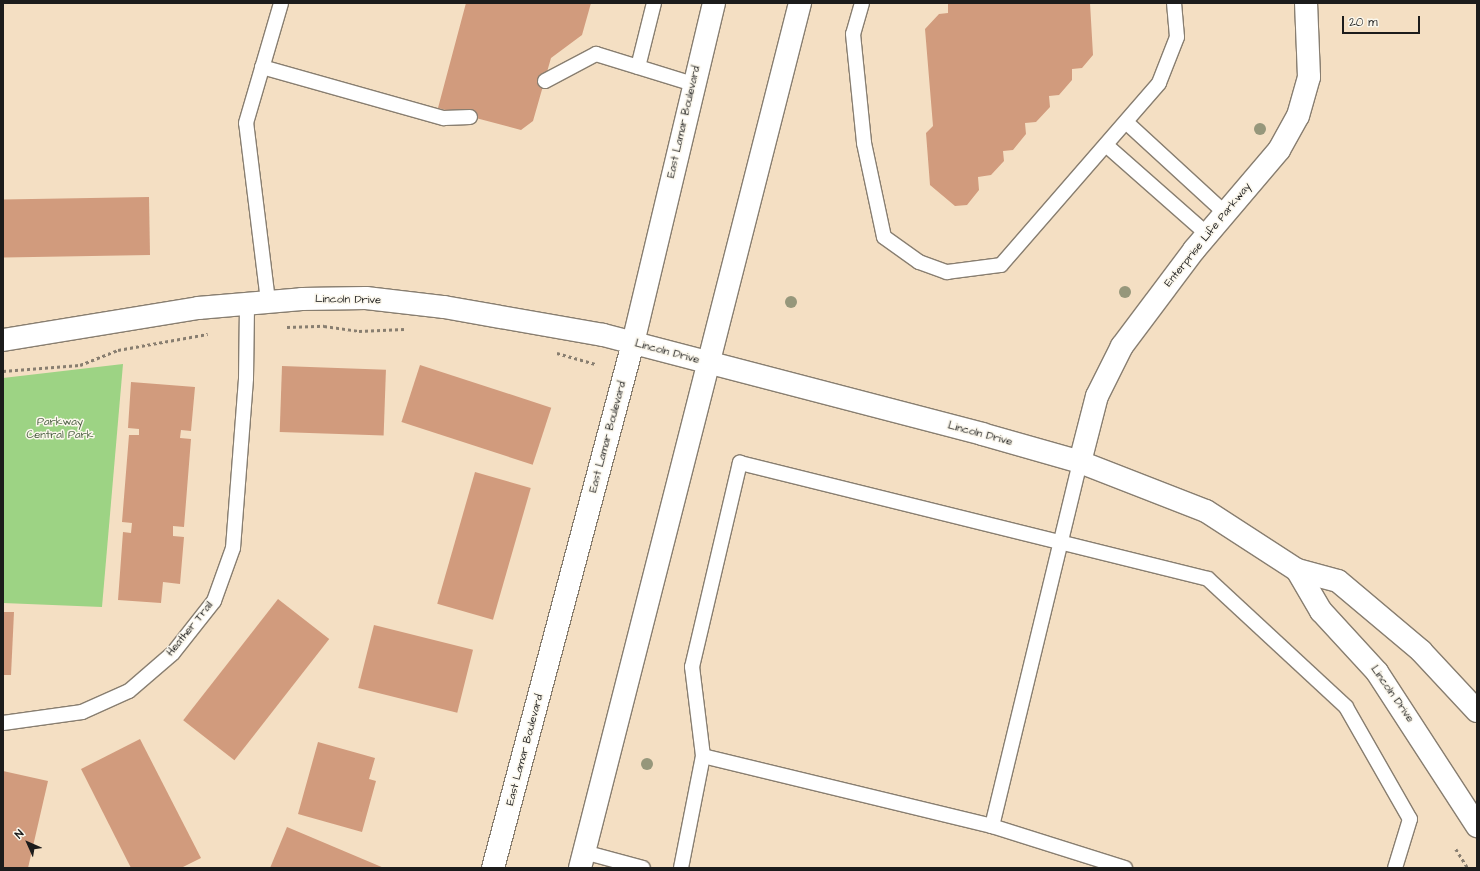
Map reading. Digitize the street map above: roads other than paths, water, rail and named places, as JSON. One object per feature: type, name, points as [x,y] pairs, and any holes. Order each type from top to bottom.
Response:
[{"type":"main road","name":"East Lamar Boulevard","points":[[493,868],[633,343],[693,84],[714,3]]},
{"type":"main road","points":[[582,860],[800,3]]},
{"type":"main road","name":"Enterprise Life Parkway","points":[[1080,462],[1097,396],[1122,346],[1207,234],[1278,150],[1298,116],[1309,77],[1306,3]]},
{"type":"main road","name":"Lincoln Drive","points":[[3,340],[258,302],[366,298],[444,307],[633,343],[1080,462],[1206,511],[1297,570],[1338,581],[1374,608],[1421,651],[1477,711]]},
{"type":"main road","name":"Lincoln Drive","points":[[1297,570],[1321,611],[1377,672],[1477,826]]},
{"type":"lane","name":"Heather Trail","points":[[3,723],[82,712],[129,691],[173,653],[214,601],[233,548],[246,378],[258,302],[246,123],[281,3]]},
{"type":"lane","points":[[638,67],[654,3]]},
{"type":"lane","points":[[862,3],[853,34],[875,210],[884,237],[919,262],[947,272],[1001,265],[1159,83],[1177,37],[1174,3]]},
{"type":"lane","points":[[545,81],[596,54],[693,84]]},
{"type":"lane","points":[[262,67],[444,118],[470,117]]},
{"type":"lane","points":[[1126,122],[1225,213]]},
{"type":"lane","points":[[1106,145],[1207,234]]},
{"type":"lane","points":[[992,826],[1080,462]]},
{"type":"lane","points":[[681,868],[703,756],[692,667],[740,463],[1061,541],[1208,579],[1346,707],[1410,820],[1395,868]]},
{"type":"lane","points":[[703,756],[992,826],[1125,868]]},
{"type":"lane","points":[[582,860],[643,868]]},
{"type":"park label","name":"Parkway Central Park","points":[[60,429]]}]
